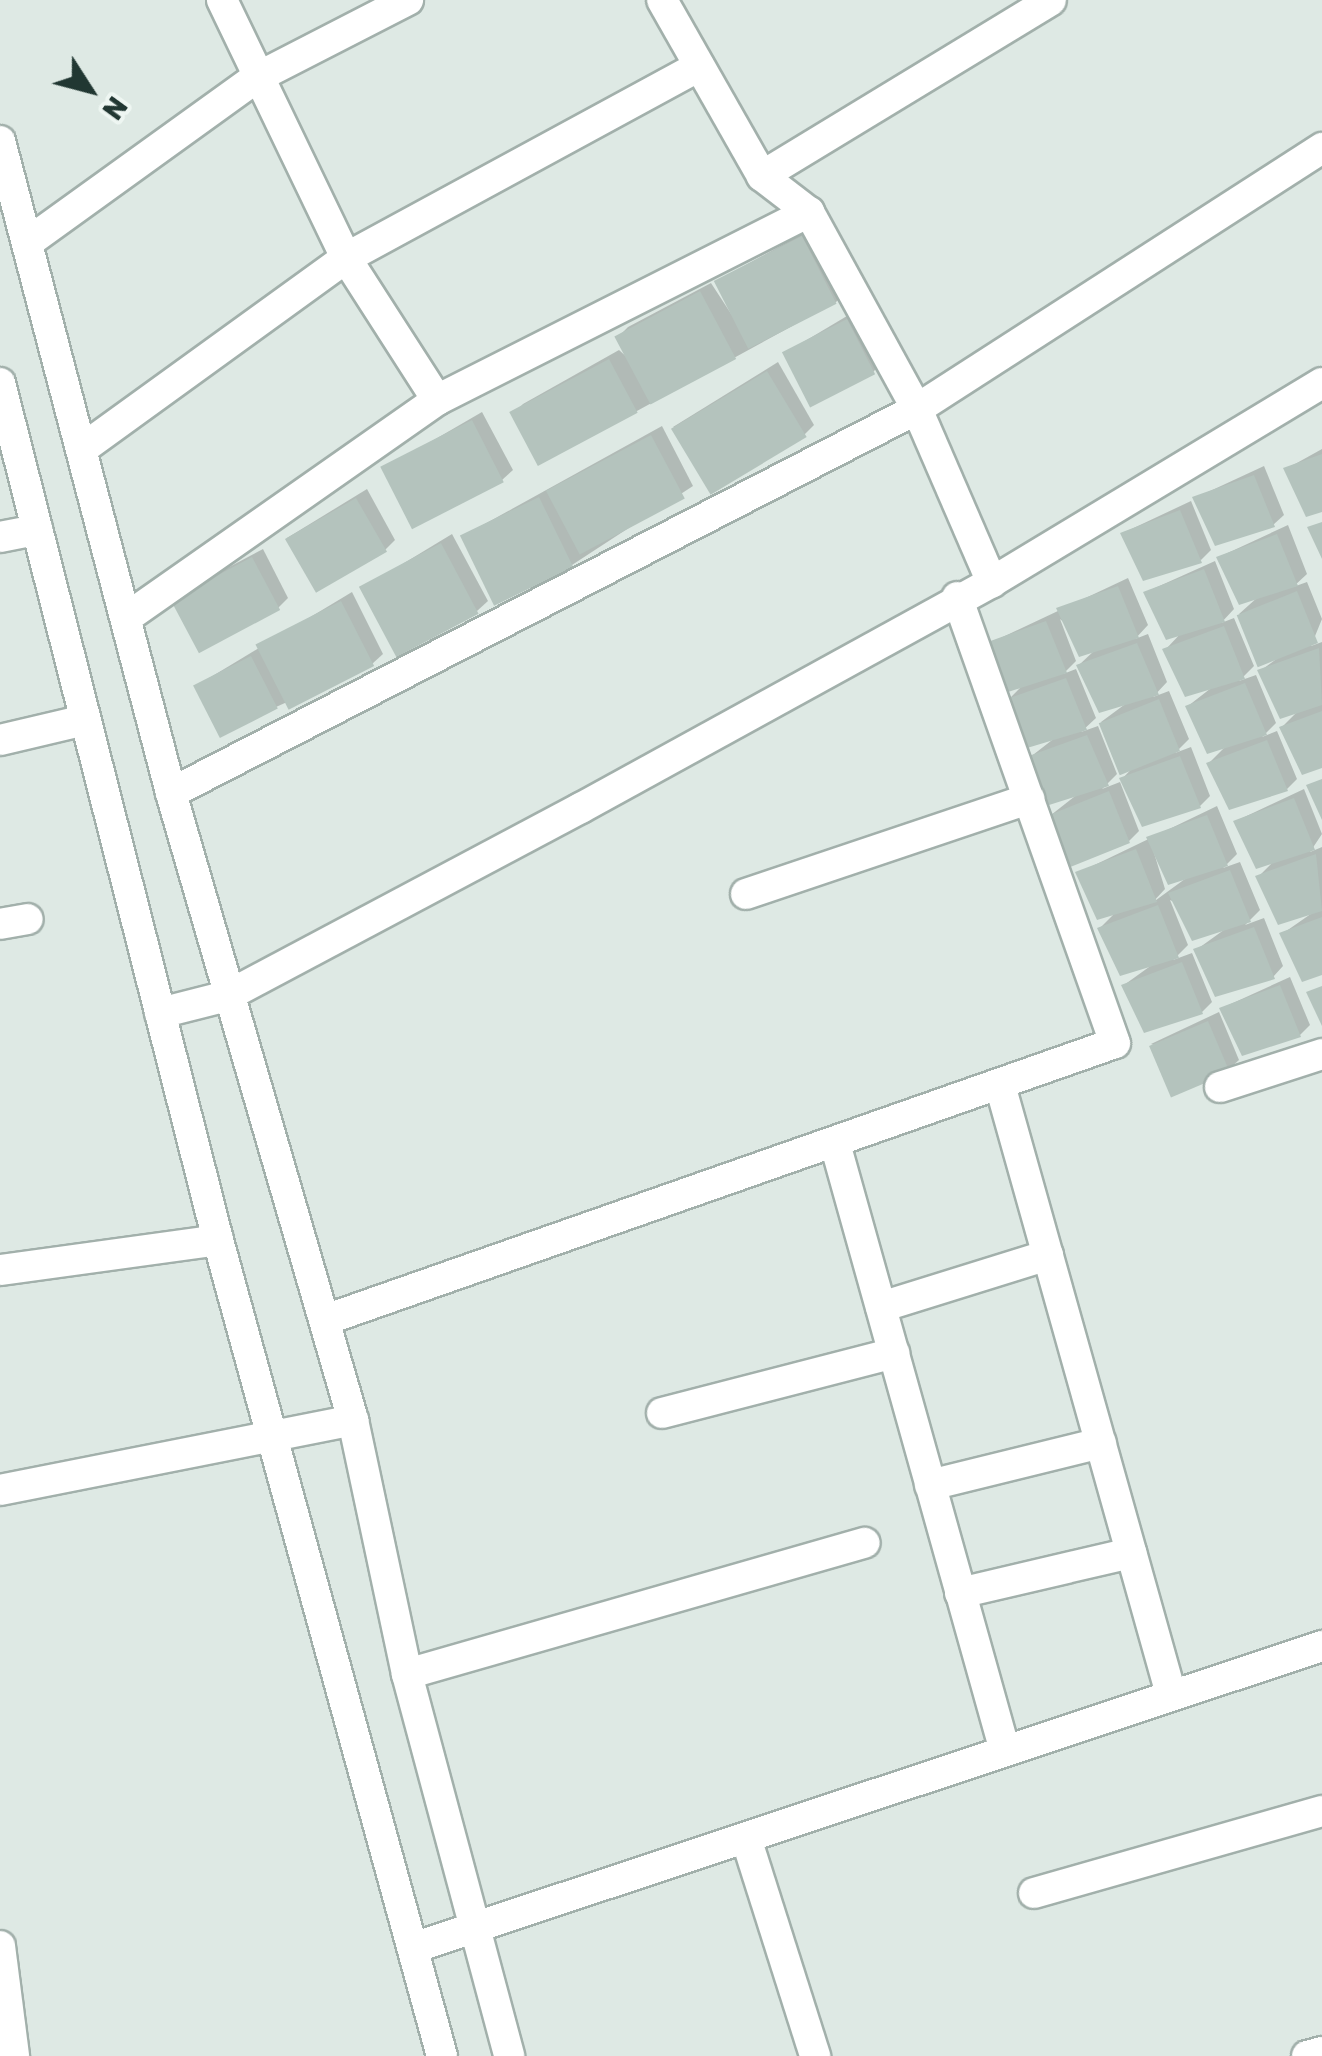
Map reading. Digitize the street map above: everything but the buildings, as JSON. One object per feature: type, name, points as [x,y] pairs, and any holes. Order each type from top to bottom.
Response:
[{"type":"street","points":[[222,0],[256,78],[346,258],[437,400]]},
{"type":"street","points":[[27,243],[256,78],[408,0]]},
{"type":"street","points":[[662,0],[762,176],[809,212],[917,408],[992,582]]},
{"type":"street","points":[[762,176],[1051,0]]},
{"type":"street","points":[[82,449],[346,258],[699,66]]},
{"type":"street","points":[[0,141],[171,793],[352,1420],[407,1674],[509,2056]]},
{"type":"street","points":[[171,793],[917,408],[1322,148]]},
{"type":"street","points":[[126,618],[437,400],[809,212]]},
{"type":"street","points":[[0,382],[218,1240],[442,2056]]},
{"type":"street","points":[[160,1013],[227,996],[957,597],[992,582],[1322,383]]},
{"type":"street","points":[[0,537],[37,530]]},
{"type":"street","points":[[325,1320],[836,1147],[1115,1043],[957,597]]},
{"type":"street","points":[[0,740],[85,720]]},
{"type":"street","points":[[746,894],[1029,800]]},
{"type":"street","points":[[1220,1087],[1322,1054]]},
{"type":"street","points":[[1000,1085],[1171,1694]]},
{"type":"street","points":[[836,1147],[1004,1751]]},
{"type":"street","points":[[0,1270],[218,1240]]},
{"type":"street","points":[[881,1308],[1048,1256]]},
{"type":"street","points":[[662,1413],[894,1354]]},
{"type":"street","points":[[0,1490],[352,1420]]},
{"type":"street","points":[[930,1484],[1100,1443]]},
{"type":"street","points":[[407,1674],[864,1543]]},
{"type":"street","points":[[960,1593],[1131,1553]]},
{"type":"street","points":[[413,1948],[1322,1646]]},
{"type":"street","points":[[1034,1893],[1322,1811]]},
{"type":"street","points":[[746,1838],[815,2056]]},
{"type":"street","points":[[0,1946],[14,2056]]},
{"type":"street","points":[[1307,2056],[1322,2052]]}]
